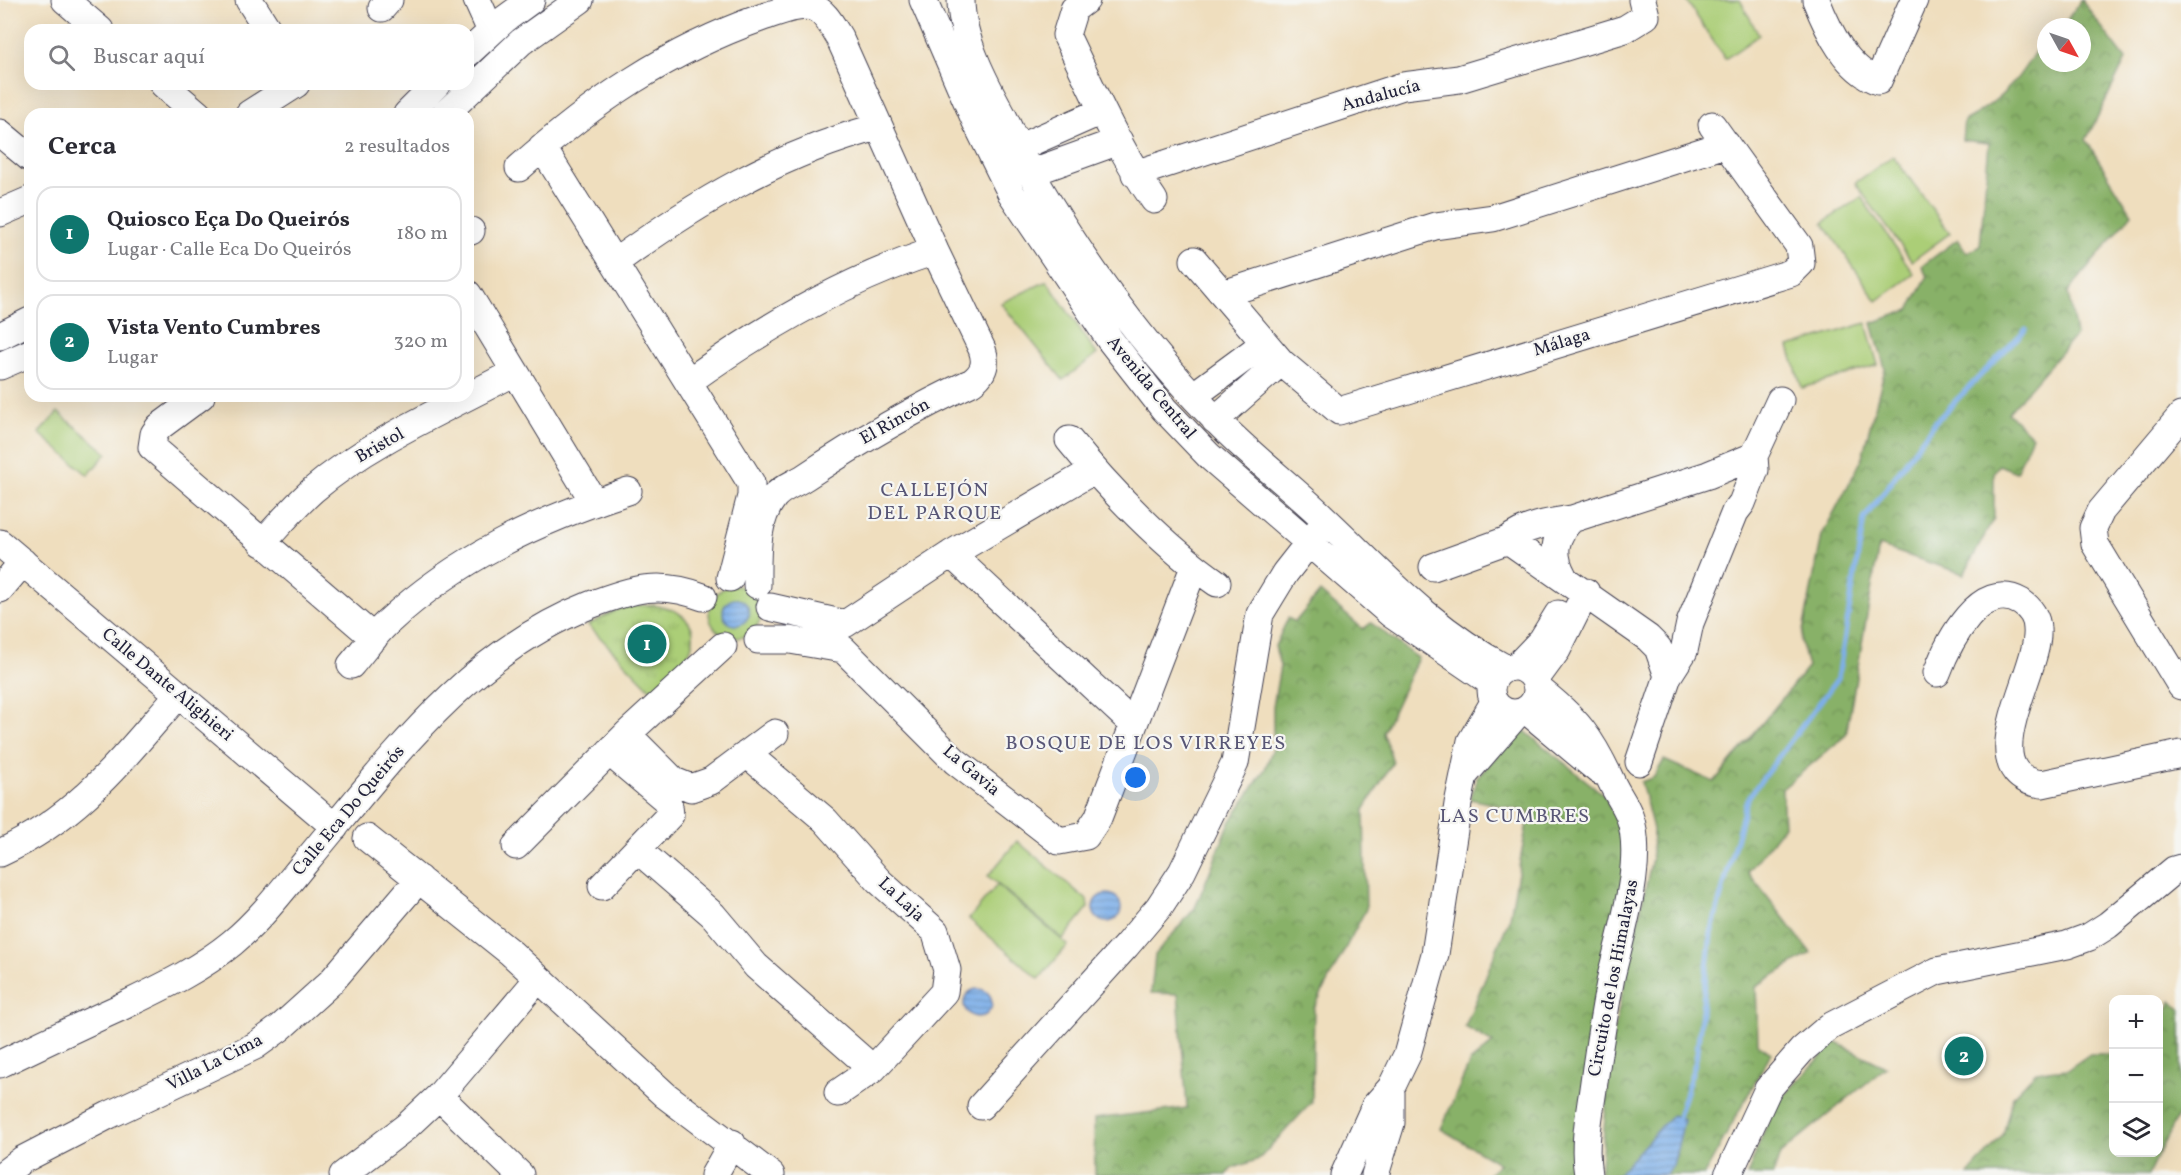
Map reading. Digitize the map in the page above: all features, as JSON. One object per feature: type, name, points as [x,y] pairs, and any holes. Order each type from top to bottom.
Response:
[{"type":"street","points":[[64,0],[93,24]]},
{"type":"street","points":[[249,0],[264,24]]},
{"type":"street","points":[[477,0],[491,31]]},
{"type":"street","points":[[474,87],[521,42],[580,0]]},
{"type":"street","name":"Avenida Central","points":[[923,0],[975,120],[1006,182],[1215,420],[1327,521],[1418,623]]},
{"type":"street","name":"Avenida Central","points":[[961,0],[961,11],[979,71],[1030,173],[1060,244],[1110,340],[1164,409],[1209,456],[1307,543],[1418,623],[1452,637],[1516,689]]},
{"type":"street","points":[[1086,0],[1074,9],[1066,35],[1135,174],[1154,200]]},
{"type":"street","name":"Andalucía","points":[[1135,174],[1403,86],[1459,79],[1625,29],[1646,16],[1642,0]]},
{"type":"street","points":[[1815,0],[1825,23],[1852,64],[1866,76],[1878,81],[1914,0]]},
{"type":"street","points":[[474,47],[522,2]]},
{"type":"street","name":"El Rincón","points":[[519,168],[597,102],[653,66],[725,30],[795,7],[807,6],[820,11],[839,37],[856,70],[878,127],[982,349],[985,364],[983,370],[972,382],[867,437],[774,497],[761,526],[757,550],[764,596]]},
{"type":"street","points":[[170,90],[191,108]]},
{"type":"street","points":[[413,108],[431,90]]},
{"type":"street","points":[[451,108],[470,90]]},
{"type":"street","points":[[1018,148],[1102,111]]},
{"type":"street","points":[[614,263],[699,204],[753,174],[832,140],[878,127]]},
{"type":"street","points":[[0,133],[24,153]]},
{"type":"street","name":"Málaga","points":[[1223,294],[1435,226],[1493,218],[1719,134],[1799,246],[1801,263],[1791,273],[1339,411],[1281,362]]},
{"type":"street","points":[[1030,173],[1119,141]]},
{"type":"street","points":[[542,147],[751,483],[751,496],[730,578]]},
{"type":"street","points":[[0,213],[24,203]]},
{"type":"street","points":[[688,382],[797,312],[874,274],[935,251]]},
{"type":"street","points":[[1194,260],[1281,362],[1215,420]]},
{"type":"street","points":[[474,304],[594,502]]},
{"type":"street","points":[[0,336],[24,324]]},
{"type":"street","points":[[1193,396],[1254,351],[1262,341]]},
{"type":"street","points":[[0,366],[24,356]]},
{"type":"street","name":"Bristol","points":[[474,394],[515,372]]},
{"type":"street","points":[[1639,762],[1668,676],[1684,651],[1690,623],[1735,512],[1742,503],[1755,470],[1754,456],[1780,400]]},
{"type":"street","points":[[193,402],[159,428],[152,447],[156,453],[374,638]]},
{"type":"street","name":"Bristol","points":[[262,543],[314,489],[336,472],[397,435],[459,402]]},
{"type":"street","points":[[2181,416],[2101,511],[2093,528],[2095,544],[2181,686]]},
{"type":"street","points":[[1069,440],[1094,470],[1194,567],[1217,583]]},
{"type":"street","points":[[1433,567],[1508,540],[1515,534],[1556,521],[1572,519],[1708,475],[1754,456]]},
{"type":"street","points":[[516,846],[618,743],[707,624],[714,584],[730,578],[744,578],[764,596],[845,624],[951,554],[1094,470]]},
{"type":"street","points":[[1252,494],[1272,471]]},
{"type":"street","points":[[1708,475],[1727,488],[1735,512]]},
{"type":"street","points":[[351,665],[386,624],[453,571],[519,533],[594,502],[628,492]]},
{"type":"street","points":[[1572,519],[1563,528],[1555,550],[1556,562],[1575,584]]},
{"type":"street","points":[[981,1106],[1126,946],[1160,906],[1182,872],[1235,764],[1260,614],[1307,543],[1327,521]]},
{"type":"street","points":[[1508,540],[1575,584],[1648,638],[1662,655],[1668,676]]},
{"type":"street","name":"Calle Dante Alighieri","points":[[0,543],[335,827]]},
{"type":"street","points":[[951,554],[1132,723]]},
{"type":"street","points":[[0,589],[23,562]]},
{"type":"street","name":"La Gavia","points":[[758,640],[790,640],[843,649],[955,761],[1059,841],[1086,836],[1098,818],[1132,723],[1194,567]]},
{"type":"street","points":[[1344,1175],[1375,1106],[1391,1088],[1407,1055],[1435,954],[1463,776],[1471,741],[1516,689],[1575,584]]},
{"type":"street","name":"Calle Eca Do Queirós","points":[[0,1064],[177,980],[222,951],[261,915],[434,711],[471,677],[510,648],[565,616],[627,592],[665,586],[680,588],[707,624]]},
{"type":"street","points":[[707,624],[741,648],[758,640],[768,625],[764,596]]},
{"type":"street","points":[[1937,673],[1953,636],[1965,620],[1988,601],[2004,597],[2015,599],[2032,613],[2038,628],[2036,648],[2007,739],[2013,770],[2020,778],[2042,784],[2181,754]]},
{"type":"street","points":[[1648,638],[1671,637],[1690,623]]},
{"type":"street","name":"Circuito de los Himalayas","points":[[1516,689],[1569,712],[1582,728],[1604,765],[1612,785],[1630,816],[1634,869],[1629,904],[1611,978],[1595,1078],[1587,1137],[1588,1175]]},
{"type":"street","points":[[0,853],[28,840],[63,817],[94,791],[178,694]]},
{"type":"street","points":[[618,743],[674,781],[691,788],[701,787],[711,781],[775,732]]},
{"type":"street","points":[[602,886],[670,815],[669,806],[618,743]]},
{"type":"street","name":"La Laja","points":[[747,754],[825,820],[879,880],[935,931],[947,970],[944,992],[873,1069],[838,1093]]},
{"type":"street","points":[[367,838],[487,933],[665,1095],[732,1143],[771,1175]]},
{"type":"street","points":[[638,850],[713,915],[756,966],[873,1069]]},
{"type":"street","points":[[1728,1175],[1768,1089],[1802,1050],[1829,1027],[1937,971],[2067,945],[2089,937],[2108,925],[2174,870],[2181,868]]},
{"type":"street","name":"Villa La Cima","points":[[2,1175],[22,1160],[70,1135],[255,1046],[280,1028],[331,982],[419,879]]},
{"type":"street","points":[[343,1175],[407,1126],[439,1096],[538,979]]},
{"type":"street","points":[[1375,1175],[1391,1123],[1391,1088]]},
{"type":"street","points":[[439,1096],[520,1175]]},
{"type":"street","points":[[714,1175],[732,1143]]},
{"type":"green space","points":[[1686,0],[1740,0],[1759,35],[1725,59]]},
{"type":"green space","points":[[2081,0],[2126,59],[2086,140],[2132,214],[2068,292],[2076,335],[2008,413],[2032,436],[2016,472],[1999,465],[1994,472],[1994,518],[1964,574],[1879,546],[1846,735],[1782,789],[1784,826],[1748,872],[1811,953],[1756,986],[1758,1044],[1771,1053],[1704,1175],[1600,1175],[1612,1040],[1652,858],[1653,829],[1641,782],[1654,777],[1664,760],[1714,782],[1808,667],[1801,641],[1822,535],[1861,461],[1885,369],[1872,323],[1909,310],[1927,277],[1922,266],[1958,239],[1967,253],[1980,246],[1989,143],[1962,140],[1964,121],[2002,95],[2020,75],[2037,48],[2037,72],[2091,72],[2091,18],[2068,18]]},
{"type":"green space","points":[[1893,156],[1950,233],[1912,261],[1855,183]]},
{"type":"green space","points":[[1861,197],[1914,274],[1877,301],[1823,223]]},
{"type":"green space","points":[[1047,281],[1097,354],[1063,380],[1001,303]]},
{"type":"green space","points":[[1866,323],[1878,365],[1802,388],[1789,347]]},
{"type":"green space","points":[[58,412],[107,453],[88,475],[39,433]]},
{"type":"green space","points":[[730,586],[740,586],[754,593],[761,612],[754,631],[740,638],[730,638],[720,634],[713,627],[709,617],[709,607],[713,597],[720,590]]},
{"type":"green space","points":[[1320,592],[1363,629],[1371,623],[1418,658],[1383,733],[1393,762],[1364,810],[1366,909],[1314,1008],[1312,1102],[1259,1159],[1231,1169],[1227,1175],[1095,1175],[1094,1119],[1187,1108],[1178,994],[1151,993],[1155,955],[1195,908],[1229,824],[1265,769],[1273,748],[1273,707],[1280,666],[1275,646],[1288,618],[1295,622]]},
{"type":"green space","points":[[654,605],[677,612],[688,621],[693,632],[688,655],[672,677],[655,694],[588,625],[625,606]]},
{"type":"green space","points":[[1521,728],[1604,795],[1622,831],[1627,874],[1580,1175],[1487,1175],[1500,1164],[1441,1129],[1470,1062],[1493,1043],[1465,1027],[1510,917],[1529,812],[1470,799],[1477,778]]},
{"type":"green space","points":[[1017,841],[1087,900],[1088,908],[1063,939],[988,876]]},
{"type":"green space","points":[[997,885],[1068,945],[1039,979],[969,919]]},
{"type":"green space","points":[[2172,1001],[2181,1010],[2181,1108],[2163,1145],[2163,1049],[2163,1018]]},
{"type":"green space","points":[[1835,1042],[1886,1067],[1780,1154],[1773,1175],[1747,1175],[1774,1106]]},
{"type":"green space","points":[[2090,1054],[2109,1054],[2109,1157],[2157,1157],[2148,1175],[1968,1175],[2003,1135],[2013,1096],[2036,1072],[2068,1069]]},
{"type":"water","points":[[736,599],[745,603],[749,612],[745,621],[736,625],[727,621],[723,612],[727,603]]},
{"type":"water","points":[[1107,894],[1117,898],[1121,908],[1117,918],[1107,922],[1097,918],[1093,908],[1097,898]]},
{"type":"water","points":[[978,989],[988,993],[992,1003],[988,1013],[978,1017],[968,1013],[964,1003],[968,993]]},
{"type":"water","points":[[1672,1115],[1684,1120],[1673,1166],[1665,1175],[1617,1175]]},
{"type":"waterway","points":[[1676,1123],[1696,1060],[1711,933],[1747,799],[1838,678],[1864,519],[1934,423],[2026,329]]},
{"type":"place","name":"Quiosco Eça Do Queirós","points":[[647,644]]},
{"type":"place","name":"Vista Vento Cumbres","points":[[1964,1056]]},
{"type":"district","name":"CALLEJÓN DEL PARQUE","points":[[935,502]]},
{"type":"district","name":"BOSQUE DE LOS VIRREYES","points":[[1146,744]]},
{"type":"district","name":"LAS CUMBRES","points":[[1515,817]]}]
